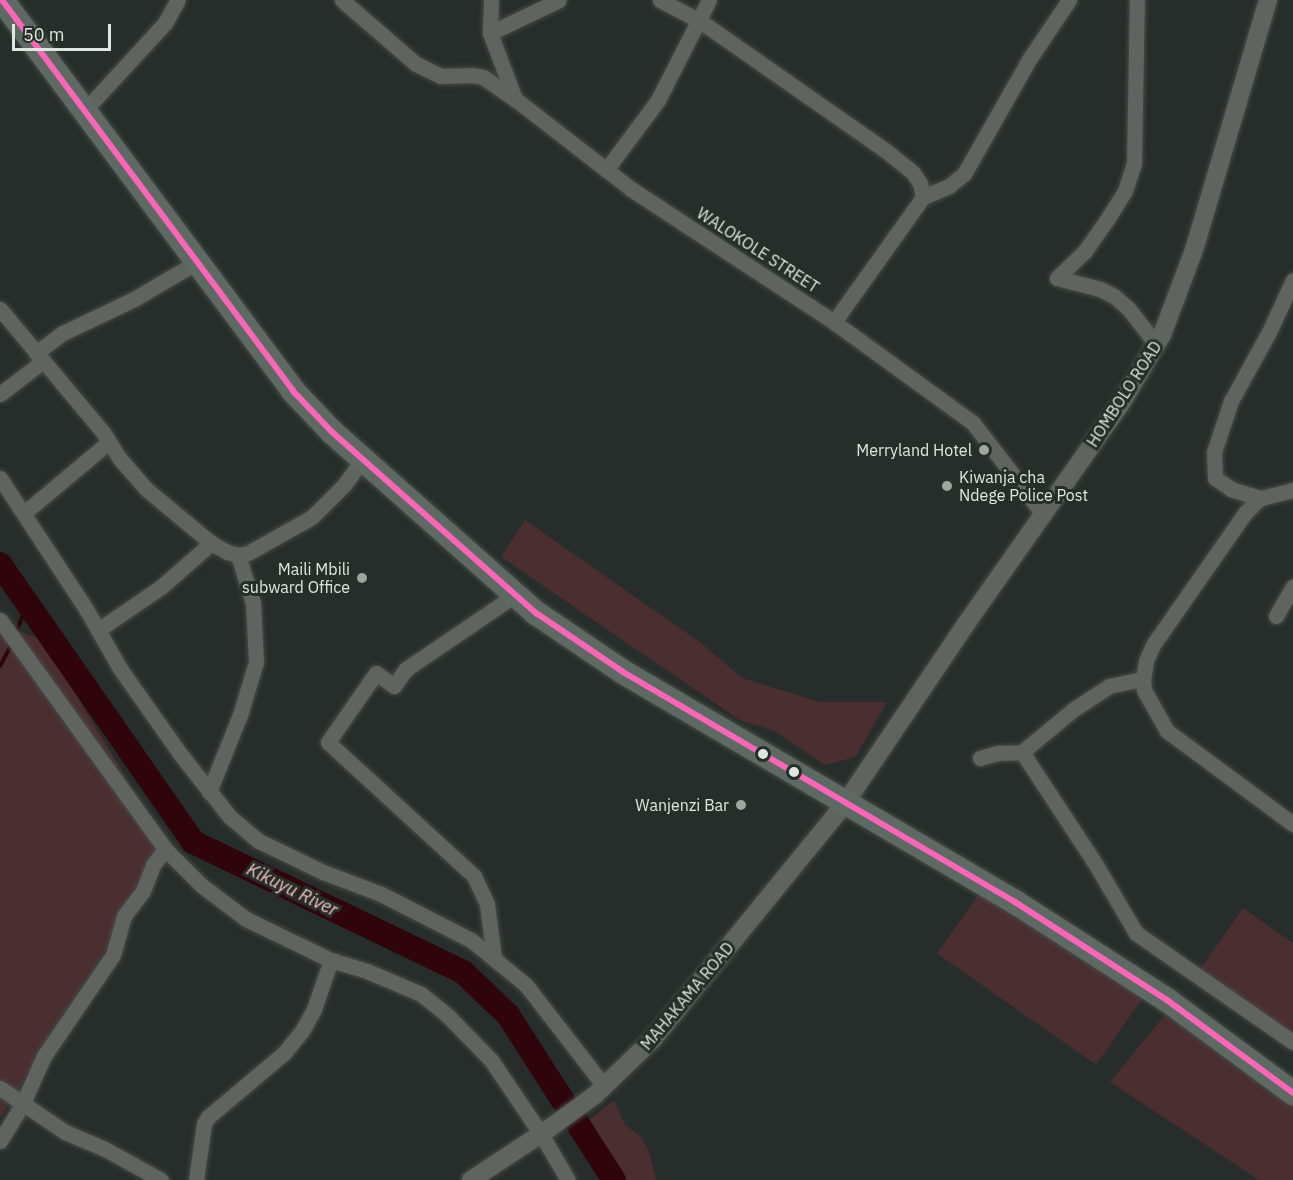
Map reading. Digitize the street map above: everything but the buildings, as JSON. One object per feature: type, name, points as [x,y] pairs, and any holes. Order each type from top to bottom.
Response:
[{"type":"highway","points":[[3,0],[293,392],[363,459],[536,613],[623,672],[1015,902],[1167,1000],[1293,1093]]},
{"type":"street","points":[[85,110],[165,23],[178,0]]},
{"type":"street","name":"WALOKOLE STREET","points":[[342,0],[416,64],[441,76],[483,77],[606,170],[834,322],[973,423],[1043,514]]},
{"type":"street","points":[[491,0],[490,33],[515,99]]},
{"type":"street","points":[[490,33],[559,0]]},
{"type":"street","points":[[660,0],[700,21],[885,150],[913,172],[920,183],[923,197]]},
{"type":"street","points":[[606,170],[658,100],[709,0]]},
{"type":"street","points":[[834,322],[923,197],[949,186],[964,174],[1030,58],[1069,0]]},
{"type":"street","points":[[1137,0],[1134,164],[1125,191],[1108,218],[1085,251],[1057,278],[1100,289],[1114,296],[1128,309],[1156,344]]},
{"type":"street","name":"HOMBOLO ROAD","points":[[846,802],[1122,402],[1156,344],[1194,250],[1268,0]]},
{"type":"street","points":[[0,394],[63,333],[134,299],[197,262]]},
{"type":"street","points":[[1293,280],[1269,332],[1230,401],[1214,452],[1215,478],[1231,489],[1260,498],[1293,490]]},
{"type":"street","points":[[0,309],[6,328],[39,357],[145,488],[211,543],[238,555],[265,544],[312,517],[344,485],[363,459]]},
{"type":"street","points":[[24,513],[109,442]]},
{"type":"street","points":[[0,478],[128,680],[209,792],[230,817],[259,841],[322,872],[381,894],[451,928],[494,958],[526,985],[599,1091]]},
{"type":"street","points":[[1260,498],[1245,513],[1153,645],[1146,661],[1144,690],[1167,731],[1293,824]]},
{"type":"street","points":[[98,630],[161,587],[211,543]]},
{"type":"street","points":[[209,792],[240,715],[256,662],[253,603],[238,555]]},
{"type":"street","points":[[1276,616],[1293,586]]},
{"type":"street","points":[[494,958],[487,904],[474,876],[328,742],[376,673],[394,686],[406,669],[515,595]]},
{"type":"street","points":[[0,620],[165,849],[201,885],[246,919],[330,960],[367,971],[421,994],[449,1017],[491,1060],[544,1132],[568,1180]]},
{"type":"street","points":[[980,758],[998,753],[1022,752],[1074,709],[1109,686],[1143,679]]},
{"type":"street","points":[[1022,752],[1093,860],[1136,933],[1293,1042]]},
{"type":"street","name":"MAHAKAMA ROAD","points":[[471,1180],[544,1132],[599,1091],[653,1039],[846,802]]},
{"type":"street","points":[[0,1141],[22,1105],[44,1056],[113,955],[124,916],[143,891],[153,865],[165,849]]},
{"type":"street","points":[[196,1180],[204,1124],[208,1117],[284,1053],[302,1031],[314,1009],[330,960]]},
{"type":"street","points":[[0,1088],[65,1132],[105,1149],[161,1180]]},
{"type":"shaded area","points":[[525,520],[701,643],[742,678],[820,702],[887,702],[855,757],[825,765],[773,730],[741,721],[501,557]]},
{"type":"shaded area","points":[[0,625],[43,640],[169,849],[0,1118]]},
{"type":"shaded area","points":[[983,888],[1142,999],[1096,1065],[937,954]]},
{"type":"shaded area","points":[[1243,908],[1293,943],[1293,1036],[1201,968]]},
{"type":"shaded area","points":[[1168,1011],[1293,1105],[1293,1180],[1259,1180],[1110,1082]]},
{"type":"shaded area","points":[[614,1100],[625,1125],[641,1137],[649,1151],[656,1180],[620,1180],[587,1122]]},
{"type":"waterway","name":"Kikuyu River","points":[[0,564],[193,842],[463,972],[508,1015],[614,1180]]},
{"type":"waterway","points":[[16,633],[27,604]]},
{"type":"waterway","points":[[0,666],[12,643]]},
{"type":"transit line","points":[[2,0],[293,391],[332,432],[536,613],[623,672],[1015,902],[1167,1000],[1293,1093]]},
{"type":"place","name":"Merryland Hotel","points":[[984,450]]},
{"type":"place","name":"Kiwanja cha Ndege Police Post","points":[[947,486]]},
{"type":"place","name":"Maili Mbili subward Office","points":[[362,578]]},
{"type":"place","name":"Wanjenzi Bar","points":[[741,805]]}]
